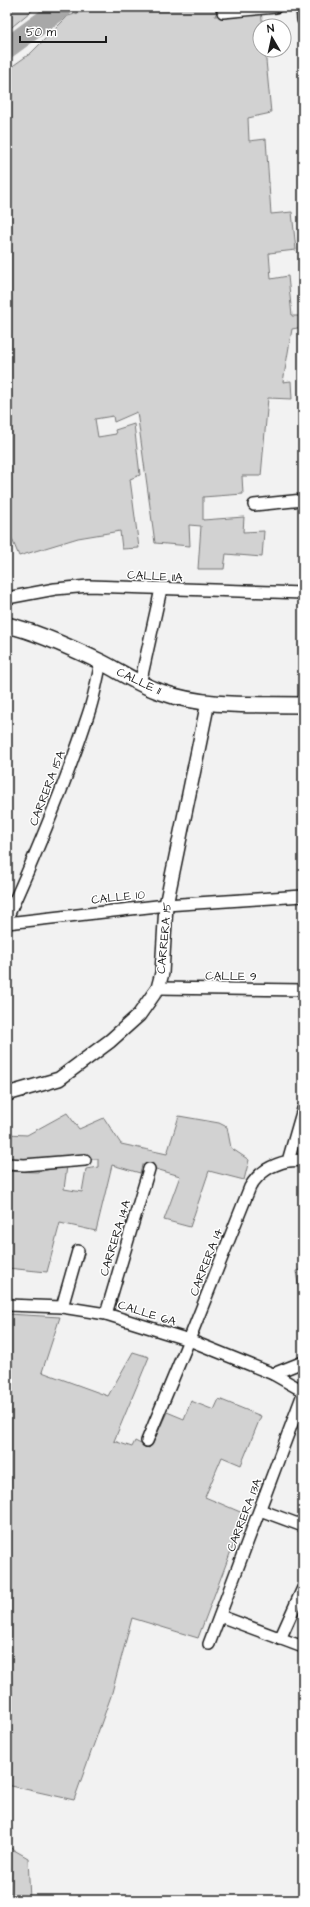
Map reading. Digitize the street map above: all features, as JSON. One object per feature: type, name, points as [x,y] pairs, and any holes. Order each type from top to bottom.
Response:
[{"type":"main road","name":"CALLE 11","points":[[7,625],[101,662],[140,684],[162,693],[208,702],[303,705]]},
{"type":"street","points":[[223,12],[276,7]]},
{"type":"street","points":[[302,7],[303,20]]},
{"type":"street","points":[[254,505],[303,500]]},
{"type":"street","name":"CALLE 11A","points":[[7,598],[55,588],[88,586],[303,592]]},
{"type":"street","points":[[140,684],[161,589]]},
{"type":"street","name":"CARRERA 15A","points":[[7,918],[37,853],[60,794],[89,714],[101,662]]},
{"type":"street","name":"CARRERA 15","points":[[7,1094],[59,1080],[110,1041],[138,1015],[158,988],[162,973],[166,905],[208,702]]},
{"type":"street","name":"CALLE 10","points":[[7,923],[166,905],[303,896]]},
{"type":"street","name":"CALLE 9","points":[[158,988],[303,990]]},
{"type":"street","points":[[288,1161],[303,1109]]},
{"type":"street","points":[[7,1164],[85,1160]]},
{"type":"street","name":"CARRERA 14","points":[[147,1440],[190,1340],[250,1187],[260,1173],[272,1166],[288,1161],[303,1160]]},
{"type":"street","name":"CARRERA 14A","points":[[106,1314],[149,1169]]},
{"type":"street","points":[[62,1307],[78,1252]]},
{"type":"street","name":"CALLE 6A","points":[[7,1305],[62,1307],[106,1314],[190,1340],[273,1374],[303,1392]]},
{"type":"street","points":[[273,1374],[303,1362]]},
{"type":"street","name":"CARRERA 13A","points":[[209,1644],[303,1392]]},
{"type":"street","points":[[260,1510],[303,1526]]},
{"type":"street","points":[[280,1639],[303,1588]]},
{"type":"street","points":[[220,1616],[303,1647]]},
{"type":"shaded area","points":[[7,7],[36,7],[7,31]]},
{"type":"shaded area","points":[[99,7],[219,7],[215,16],[261,12],[262,18],[252,18],[252,58],[266,58],[271,113],[248,118],[249,141],[266,139],[271,214],[292,212],[296,250],[269,253],[271,279],[288,276],[292,316],[303,316],[303,327],[292,329],[283,382],[291,381],[292,399],[268,398],[261,476],[242,476],[243,494],[203,497],[203,520],[244,517],[243,532],[264,531],[262,557],[226,554],[224,569],[198,569],[201,526],[189,525],[190,546],[155,543],[137,412],[114,422],[113,416],[95,419],[98,437],[116,434],[115,430],[134,424],[140,475],[130,479],[139,548],[122,549],[120,531],[78,538],[19,556],[7,527],[7,73],[14,65],[31,53],[68,16]]},
{"type":"shaded area","points":[[67,1113],[79,1129],[104,1118],[121,1144],[167,1154],[179,1116],[219,1123],[227,1127],[231,1148],[249,1160],[244,1180],[209,1171],[190,1227],[164,1220],[180,1176],[142,1165],[140,1173],[112,1165],[96,1231],[60,1223],[47,1272],[7,1268],[7,1171],[37,1172],[67,1166],[64,1189],[82,1192],[86,1169],[98,1167],[98,1159],[7,1160],[7,1134],[27,1135]]},
{"type":"shaded area","points":[[303,1269],[303,1316],[296,1271]]},
{"type":"shaded area","points":[[7,1314],[60,1317],[42,1372],[108,1396],[133,1352],[149,1357],[114,1441],[132,1447],[135,1441],[149,1448],[152,1445],[167,1412],[184,1419],[191,1401],[214,1410],[219,1399],[261,1416],[241,1465],[222,1457],[205,1497],[245,1514],[198,1638],[132,1618],[111,1696],[74,1800],[7,1785]]},
{"type":"shaded area","points":[[7,1846],[28,1858],[30,1900],[7,1900]]},
{"type":"waterway","points":[[7,48],[63,7]]}]
